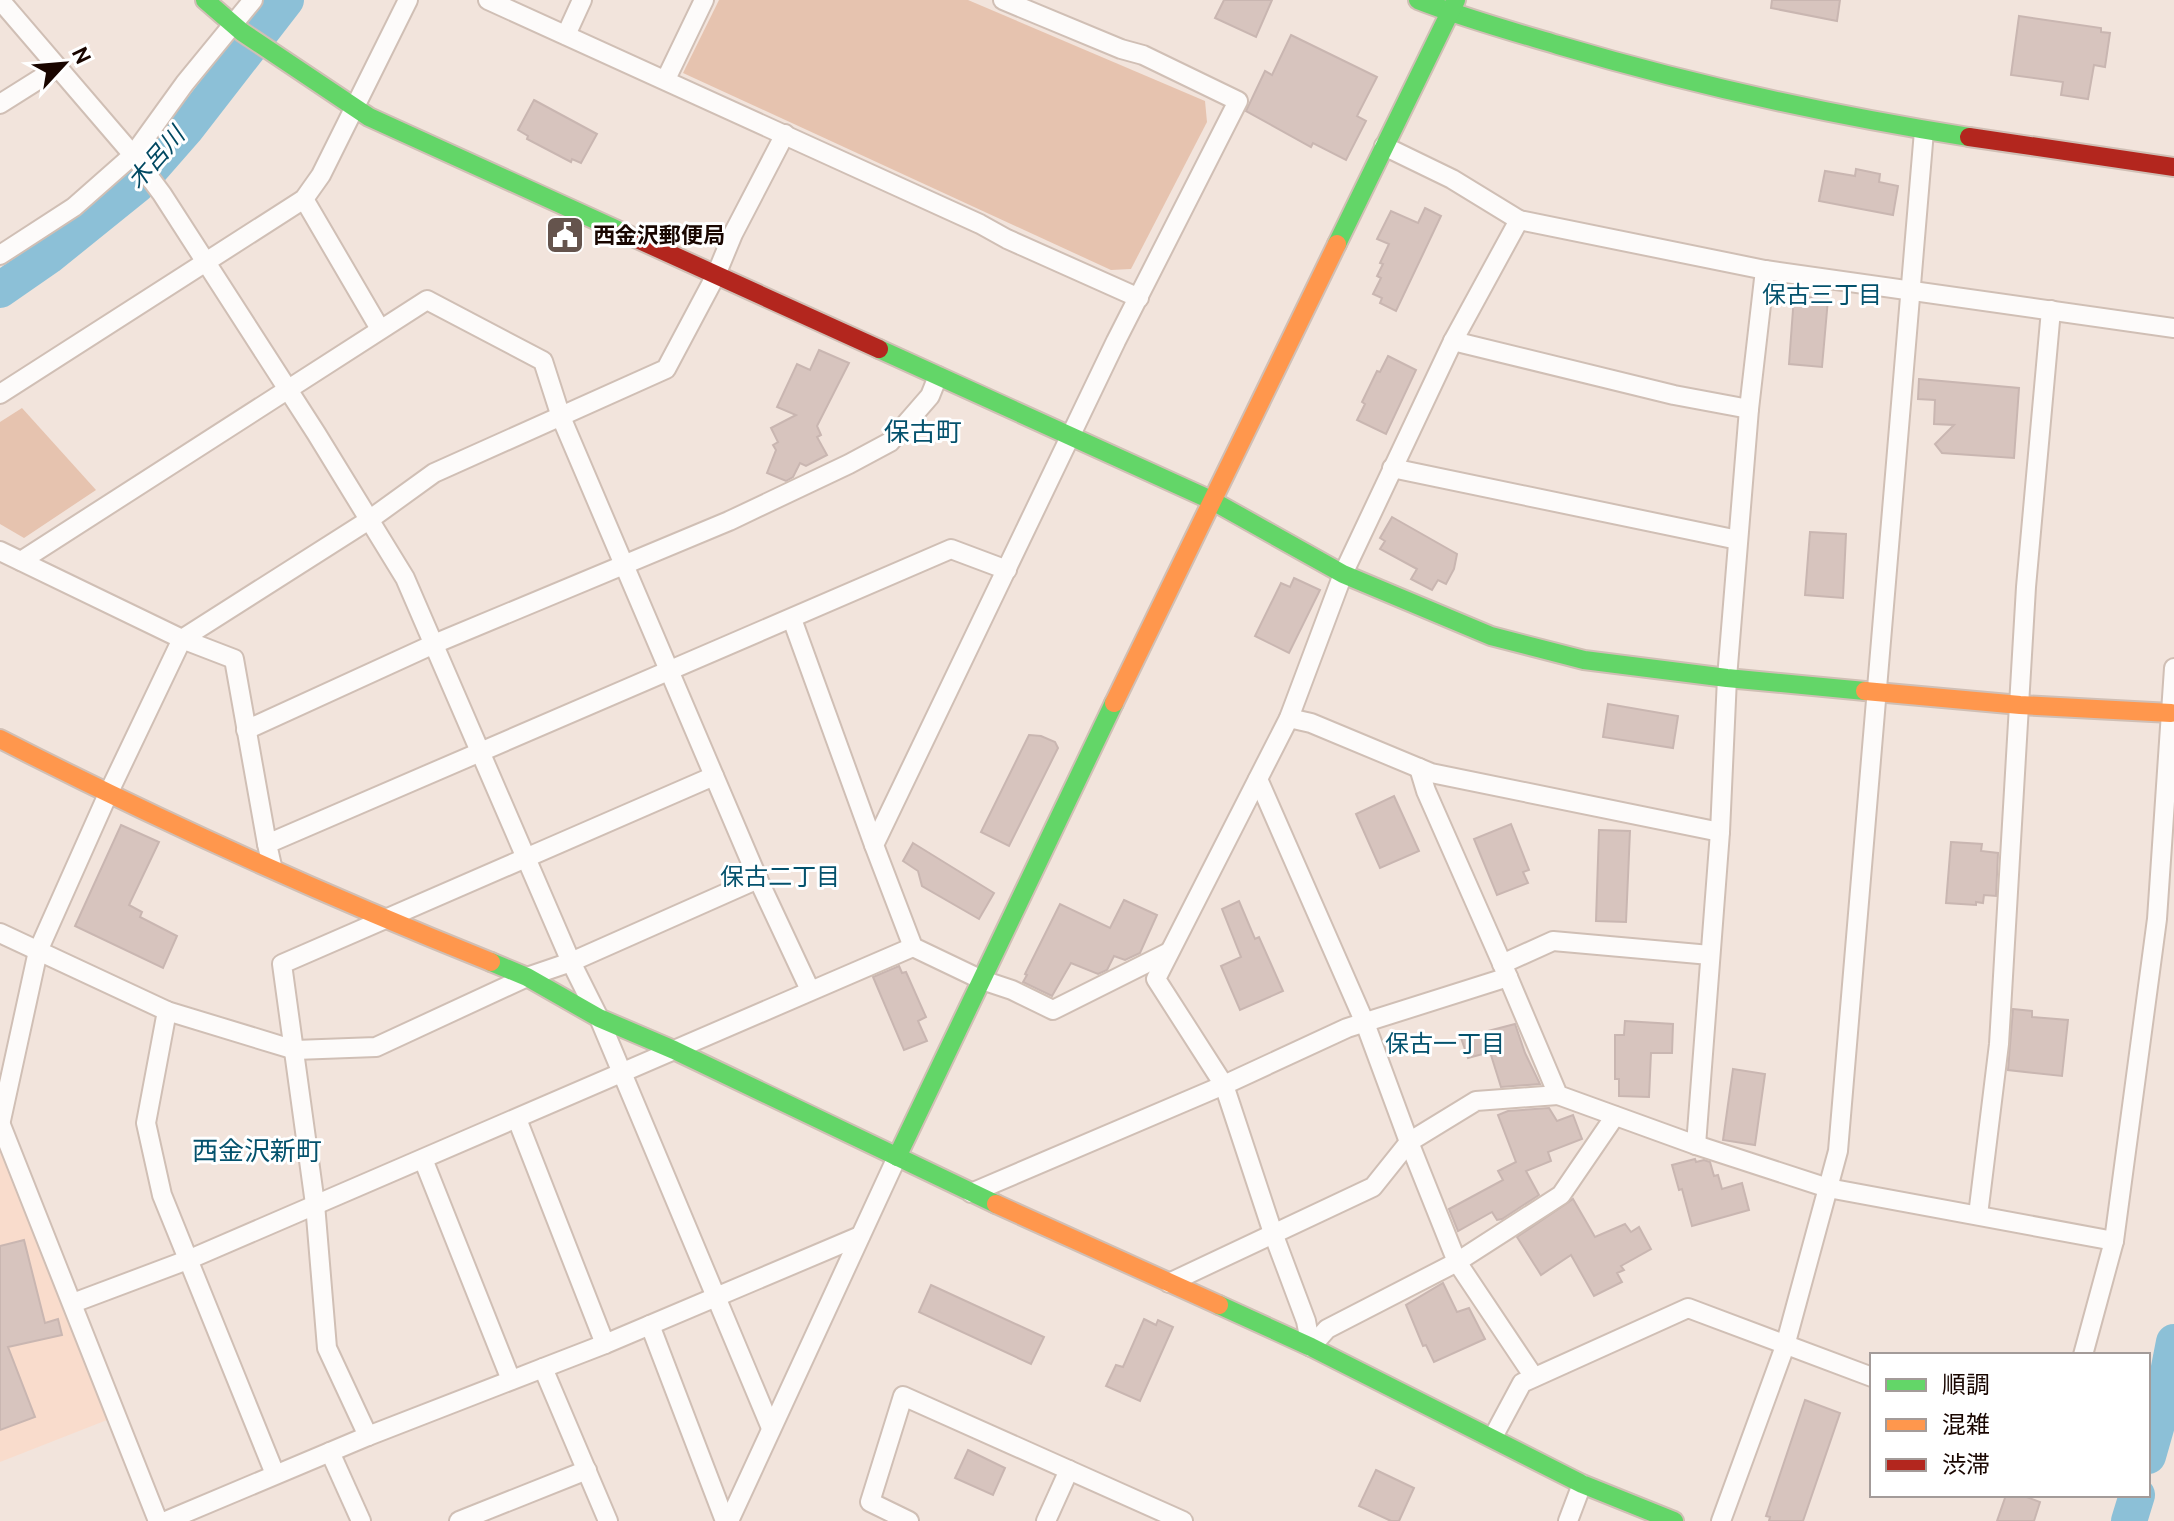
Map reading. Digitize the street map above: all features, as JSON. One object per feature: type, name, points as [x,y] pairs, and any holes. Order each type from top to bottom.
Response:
[{"type":"street","points":[[0,0],[136,159],[162,194],[405,578],[571,962],[599,1018],[771,1428]]},
{"type":"street","points":[[205,0],[237,28],[369,117],[1211,500],[1343,574],[1491,636],[1584,660],[1727,678],[2020,705],[2171,713]]},
{"type":"street","points":[[0,255],[74,207],[136,159],[185,83],[237,28],[253,0]]},
{"type":"street","points":[[0,394],[304,199],[321,175],[408,0]]},
{"type":"street","points":[[488,0],[1139,298]]},
{"type":"street","points":[[566,35],[582,0]]},
{"type":"street","points":[[666,79],[704,0]]},
{"type":"street","points":[[874,845],[1071,436],[1238,101],[1143,55],[1121,49],[1003,0]]},
{"type":"street","points":[[1418,0],[1454,6],[1654,73],[1783,104],[1924,131],[2174,167]]},
{"type":"street","points":[[727,1521],[1211,500],[1454,6]]},
{"type":"street","points":[[0,104],[57,68]]},
{"type":"street","points":[[1721,1521],[1785,1346],[1838,1151],[1924,131]]},
{"type":"street","points":[[158,1521],[1,1125],[7,1053],[38,951],[108,794],[182,639],[369,520],[434,473],[666,369],[785,134]]},
{"type":"street","points":[[1384,146],[1452,179],[1519,220],[1765,270],[2174,328]]},
{"type":"street","points":[[304,199],[380,329]]},
{"type":"street","points":[[1311,1347],[1306,1321],[1224,1085],[1156,979],[1289,718],[1343,574],[1392,468],[1453,341],[1519,220]]},
{"type":"street","points":[[1696,1145],[1720,832],[1727,678],[1749,409],[1765,270]]},
{"type":"street","points":[[21,561],[427,300],[543,361],[561,417],[758,879],[810,990]]},
{"type":"street","points":[[1978,1215],[1999,1044],[2026,587],[2051,310]]},
{"type":"street","points":[[1453,341],[1674,395],[1749,409]]},
{"type":"street","points":[[246,730],[434,644],[729,521],[890,442],[930,396],[938,376]]},
{"type":"street","points":[[1392,468],[1738,540]]},
{"type":"street","points":[[267,844],[951,549],[1007,570]]},
{"type":"street","points":[[0,551],[182,639],[234,659],[272,866]]},
{"type":"street","points":[[792,619],[913,947],[1053,1010],[1169,952]]},
{"type":"street","points":[[2084,1353],[2114,1241],[2157,919],[2174,668]]},
{"type":"street","points":[[1289,718],[1311,723],[1431,773],[1720,832]]},
{"type":"street","points":[[0,739],[108,794],[387,920],[527,977],[599,1018],[674,1050],[971,1193],[1311,1347],[1582,1484],[1674,1521]]},
{"type":"street","points":[[1419,768],[1426,791],[1558,1095]]},
{"type":"street","points":[[368,1436],[327,1348],[315,1204],[282,964],[714,776]]},
{"type":"street","points":[[1258,779],[1365,1023],[1457,1262],[1534,1377]]},
{"type":"street","points":[[0,933],[167,1011],[295,1050],[376,1047],[527,977],[571,962],[758,879]]},
{"type":"street","points":[[971,1193],[1224,1085],[1347,1028],[1505,970],[1553,941],[1710,955]]},
{"type":"street","points":[[73,1303],[190,1259],[913,947]]},
{"type":"street","points":[[167,1011],[146,1123],[162,1195],[275,1474]]},
{"type":"street","points":[[1169,1283],[1373,1187],[1409,1142],[1476,1101],[1558,1095],[1828,1188],[2114,1241]]},
{"type":"street","points":[[1311,1347],[1327,1329],[1457,1262],[1561,1195],[1615,1116]]},
{"type":"street","points":[[517,1119],[605,1344]]},
{"type":"street","points":[[423,1159],[511,1380]]},
{"type":"street","points":[[166,1521],[368,1436],[605,1344],[860,1236]]},
{"type":"street","points":[[1493,1437],[1522,1383],[1688,1308],[1870,1376]]},
{"type":"street","points":[[650,1325],[727,1521]]},
{"type":"street","points":[[543,1368],[608,1521]]},
{"type":"street","points":[[909,1521],[870,1502],[903,1396],[1181,1521]]},
{"type":"street","points":[[330,1452],[361,1521]]},
{"type":"street","points":[[459,1521],[587,1470]]},
{"type":"street","points":[[1046,1521],[1069,1470]]},
{"type":"street","points":[[1568,1521],[1582,1484]]},
{"type":"shaded area","points":[[719,0],[968,0],[1205,101],[1207,122],[1131,269],[1111,270],[683,73]]},
{"type":"shaded area","points":[[22,408],[96,490],[24,538],[0,524],[0,422]]},
{"type":"shaded area","points":[[0,1148],[77,1334],[107,1420],[0,1462]]},
{"type":"building","points":[[1224,0],[1272,0],[1256,37],[1215,18]]},
{"type":"building","points":[[1772,0],[1840,0],[1837,21],[1771,8]]},
{"type":"building","points":[[2019,16],[2101,28],[2101,32],[2110,33],[2105,67],[2094,65],[2088,99],[2061,95],[2063,82],[2011,75]]},
{"type":"building","points":[[1291,35],[1377,77],[1357,116],[1366,121],[1346,160],[1313,143],[1311,147],[1246,111],[1265,71],[1272,75]]},
{"type":"building","points":[[534,100],[597,134],[581,163],[572,159],[571,162],[527,139],[528,136],[518,130]]},
{"type":"building","points":[[1856,169],[1880,174],[1879,182],[1898,186],[1893,215],[1819,201],[1825,171],[1855,176]]},
{"type":"building","points":[[1425,208],[1441,216],[1396,311],[1380,303],[1382,298],[1373,294],[1381,278],[1377,276],[1383,264],[1380,263],[1389,244],[1377,239],[1391,211],[1418,223]]},
{"type":"building","points":[[1794,296],[1828,299],[1822,367],[1789,364]]},
{"type":"building","points":[[819,350],[849,363],[817,426],[821,435],[817,437],[827,455],[806,466],[800,463],[793,477],[786,481],[767,473],[776,450],[773,445],[778,442],[771,428],[796,415],[777,407],[797,364],[810,370]]},
{"type":"building","points":[[1388,356],[1416,370],[1386,434],[1357,420],[1377,371],[1380,372]]},
{"type":"building","points":[[1919,379],[2019,388],[2014,458],[1942,453],[1935,444],[1954,425],[1934,424],[1935,400],[1918,399]]},
{"type":"building","points":[[1392,517],[1457,554],[1446,584],[1438,580],[1432,590],[1411,579],[1417,569],[1380,549],[1385,541],[1380,538]]},
{"type":"building","points":[[1810,532],[1846,534],[1843,598],[1805,595]]},
{"type":"building","points":[[1294,578],[1320,590],[1289,653],[1255,636],[1281,583],[1290,587]]},
{"type":"building","points":[[1608,704],[1678,716],[1673,748],[1603,737]]},
{"type":"building","points":[[1029,735],[1055,742],[1058,748],[1009,846],[981,832]]},
{"type":"building","points":[[1394,796],[1419,851],[1380,868],[1356,814]]},
{"type":"building","points":[[1511,824],[1529,870],[1523,872],[1528,883],[1497,895],[1474,839]]},
{"type":"building","points":[[121,825],[159,842],[129,905],[142,912],[140,917],[177,936],[163,968],[75,926]]},
{"type":"building","points":[[1599,830],[1630,831],[1626,922],[1596,921]]},
{"type":"building","points":[[1951,842],[1982,844],[1981,851],[1998,853],[1996,896],[1984,895],[1983,903],[1976,902],[1976,905],[1946,903]]},
{"type":"building","points":[[913,843],[994,893],[979,919],[922,886],[918,871],[903,861]]},
{"type":"building","points":[[1124,900],[1157,915],[1140,953],[1125,960],[1114,956],[1107,970],[1098,974],[1071,963],[1052,996],[1023,982],[1060,904],[1110,928]]},
{"type":"building","points":[[1239,901],[1283,991],[1240,1010],[1221,966],[1241,957],[1222,909]]},
{"type":"building","points":[[899,966],[902,973],[906,972],[926,1017],[918,1021],[927,1041],[904,1050],[873,977]]},
{"type":"building","points":[[2013,1009],[2032,1011],[2032,1017],[2068,1020],[2062,1076],[2008,1070]]},
{"type":"building","points":[[1625,1021],[1673,1024],[1672,1053],[1651,1053],[1649,1097],[1619,1096],[1619,1079],[1615,1079],[1615,1035],[1624,1035]]},
{"type":"building","points":[[1515,1024],[1540,1084],[1501,1087],[1490,1052],[1468,1058],[1461,1038]]},
{"type":"building","points":[[1733,1069],[1765,1074],[1755,1145],[1723,1140]]},
{"type":"building","points":[[1549,1108],[1557,1121],[1573,1115],[1582,1139],[1548,1152],[1551,1161],[1526,1171],[1539,1195],[1502,1219],[1497,1220],[1492,1212],[1458,1231],[1449,1209],[1503,1180],[1498,1171],[1516,1162],[1498,1115],[1508,1111]]},
{"type":"building","points":[[1695,1159],[1696,1162],[1710,1162],[1722,1189],[1742,1183],[1749,1210],[1692,1226],[1672,1165]]},
{"type":"building","points":[[1573,1199],[1595,1237],[1625,1224],[1631,1232],[1639,1227],[1651,1249],[1621,1266],[1624,1270],[1617,1273],[1622,1282],[1594,1296],[1571,1255],[1541,1275],[1517,1237]]},
{"type":"building","points":[[24,1240],[45,1323],[58,1319],[62,1335],[8,1347],[35,1417],[0,1430],[0,1246]]},
{"type":"building","points":[[1443,1283],[1457,1312],[1469,1308],[1485,1339],[1434,1362],[1426,1345],[1423,1346],[1406,1305]]},
{"type":"building","points":[[931,1285],[1044,1337],[1031,1364],[919,1312]]},
{"type":"building","points":[[1144,1319],[1156,1325],[1158,1320],[1173,1327],[1140,1401],[1106,1386],[1116,1365],[1123,1367]]},
{"type":"building","points":[[1805,1400],[1840,1413],[1803,1521],[1769,1521],[1770,1517],[1766,1516]]},
{"type":"building","points":[[968,1450],[1005,1468],[993,1495],[955,1478]]},
{"type":"building","points":[[1376,1470],[1414,1488],[1399,1521],[1391,1521],[1359,1506]]},
{"type":"building","points":[[2005,1497],[2026,1497],[2040,1502],[2034,1521],[1997,1521]]},
{"type":"waterway","name":"木呂川","points":[[0,290],[49,256],[137,185],[186,129],[286,0]]},
{"type":"waterway","points":[[2150,1449],[2174,1342]]},
{"type":"waterway","points":[[2129,1521],[2136,1497]]},
{"type":"traffic: fast","points":[[205,0],[242,32],[369,117],[624,233]]},
{"type":"traffic: fast","points":[[1418,0],[1609,60],[1711,86],[1813,109],[1969,137]]},
{"type":"traffic: fast","points":[[1337,244],[1456,0]]},
{"type":"traffic: fast","points":[[879,349],[1211,500],[1343,574],[1491,636],[1584,660],[1865,691]]},
{"type":"traffic: fast","points":[[897,1157],[1114,703]]},
{"type":"traffic: fast","points":[[491,962],[527,977],[599,1018],[674,1050],[996,1204]]},
{"type":"traffic: fast","points":[[1219,1305],[1311,1347],[1582,1484],[1674,1521]]},
{"type":"traffic: slow","points":[[1114,703],[1337,244]]},
{"type":"traffic: slow","points":[[1865,691],[2020,705],[2171,713]]},
{"type":"traffic: slow","points":[[0,739],[243,856],[491,962]]},
{"type":"traffic: slow","points":[[996,1204],[1219,1305]]},
{"type":"traffic: jam","points":[[1969,137],[2174,167]]},
{"type":"traffic: jam","points":[[624,233],[879,349]]},
{"type":"place","name":"西金沢郵便局","points":[[565,235]]},
{"type":"district","name":"保古三丁目","points":[[1822,295]]},
{"type":"district","name":"保古町","points":[[923,432]]},
{"type":"district","name":"保古二丁目","points":[[780,877]]},
{"type":"district","name":"保古一丁目","points":[[1445,1044]]},
{"type":"district","name":"西金沢新町","points":[[257,1151]]}]
